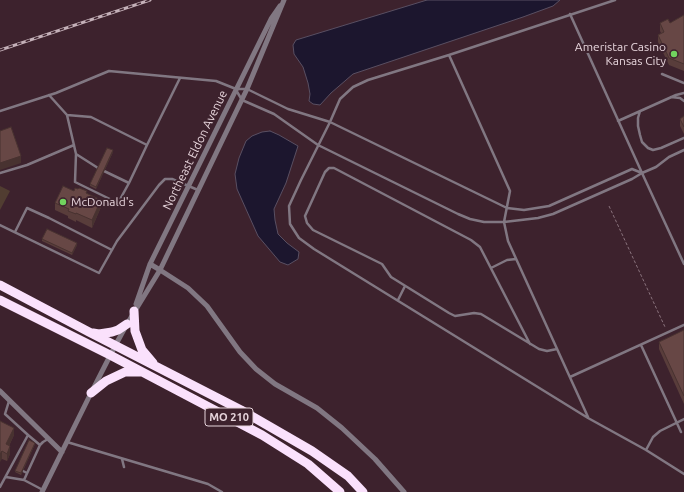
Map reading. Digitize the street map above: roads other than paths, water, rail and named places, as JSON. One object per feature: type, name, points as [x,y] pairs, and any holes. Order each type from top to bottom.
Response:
[{"type":"highway","name":"MO 210","points":[[0,285],[115,346],[241,410],[312,451],[348,476],[363,492]]},
{"type":"highway","name":"MO 210","points":[[0,300],[144,372],[262,435],[308,464],[340,492]]},
{"type":"highway","points":[[134,311],[135,331],[142,350],[157,367]]},
{"type":"highway","points":[[89,332],[105,334],[118,330],[127,324]]},
{"type":"highway","points":[[91,393],[106,381],[125,372],[144,372]]},
{"type":"street","name":"Northeast Eldon Avenue","points":[[134,311],[150,264],[188,185],[270,19],[284,1]]},
{"type":"street","name":"Northeast Eldon Avenue","points":[[42,491],[110,355],[134,311],[160,270],[247,90],[284,1]]},
{"type":"street","points":[[150,264],[188,288],[207,306],[240,352],[256,368],[275,384],[317,408],[342,428],[375,459],[404,492]]},
{"type":"street","points":[[0,391],[62,452]]},
{"type":"lane","points":[[615,0],[368,80],[353,87],[340,99],[289,206],[290,224],[299,238],[314,248],[588,418],[646,450],[684,474]]},
{"type":"lane","points":[[570,14],[684,264]]},
{"type":"lane","points":[[449,55],[510,191],[504,222],[508,241],[588,418]]},
{"type":"lane","points":[[0,111],[49,95],[109,71],[216,81],[236,89],[247,90],[288,109],[330,122],[507,208],[524,210],[549,206],[632,169],[642,173]]},
{"type":"lane","points":[[662,74],[684,83]]},
{"type":"lane","points":[[49,95],[67,115],[76,154],[75,182],[118,203],[180,78]]},
{"type":"lane","points":[[236,89],[242,100],[274,114],[318,145],[451,210],[484,222],[504,222],[538,218],[553,214],[632,180],[642,173],[656,167],[669,157],[684,150]]},
{"type":"lane","points":[[618,121],[671,97],[684,93]]},
{"type":"lane","points":[[671,97],[680,98],[684,101]]},
{"type":"lane","points":[[640,111],[638,126],[642,142],[648,148],[653,150],[661,148],[684,138]]},
{"type":"lane","points":[[67,115],[91,117],[147,145]]},
{"type":"lane","points":[[0,173],[27,166],[74,145]]},
{"type":"lane","points":[[76,154],[98,168]]},
{"type":"lane","points":[[530,344],[480,247],[471,240],[334,168],[329,168],[325,172],[305,216],[307,223],[313,230],[382,264],[391,277],[449,314],[455,316],[474,313],[481,314],[539,350],[547,351],[557,349]]},
{"type":"lane","points":[[104,171],[129,183]]},
{"type":"lane","points":[[0,225],[99,273],[117,242],[165,179],[172,179],[198,190]]},
{"type":"lane","points":[[15,232],[27,208],[112,250]]},
{"type":"lane","points":[[491,268],[507,260],[516,259]]},
{"type":"lane","points":[[398,300],[405,286]]},
{"type":"lane","points":[[570,377],[684,325]]},
{"type":"lane","points":[[641,345],[681,432]]},
{"type":"lane","points":[[9,401],[5,414],[40,445]]},
{"type":"lane","points":[[646,450],[653,437],[660,431],[684,419]]},
{"type":"lane","points":[[0,487],[2,480],[6,477],[28,435]]},
{"type":"lane","points":[[24,480],[40,445],[48,439]]},
{"type":"lane","points":[[67,442],[208,484],[222,492]]},
{"type":"lane","points":[[22,446],[26,448]]},
{"type":"lane","points":[[32,451],[37,454]]},
{"type":"lane","points":[[19,452],[23,454]]},
{"type":"lane","points":[[29,457],[34,460]]},
{"type":"lane","points":[[121,458],[124,467]]},
{"type":"lane","points":[[15,459],[20,461]]},
{"type":"lane","points":[[26,464],[31,466]]},
{"type":"lane","points":[[11,466],[17,468]]},
{"type":"lane","points":[[23,471],[27,473]]},
{"type":"lane","points":[[6,477],[24,480],[42,491]]},
{"type":"railway","points":[[0,50],[150,0]]},
{"type":"place","name":"Ameristar Casino Kansas City","points":[[674,54]]},
{"type":"place","name":"McDonald's","points":[[63,202]]}]
